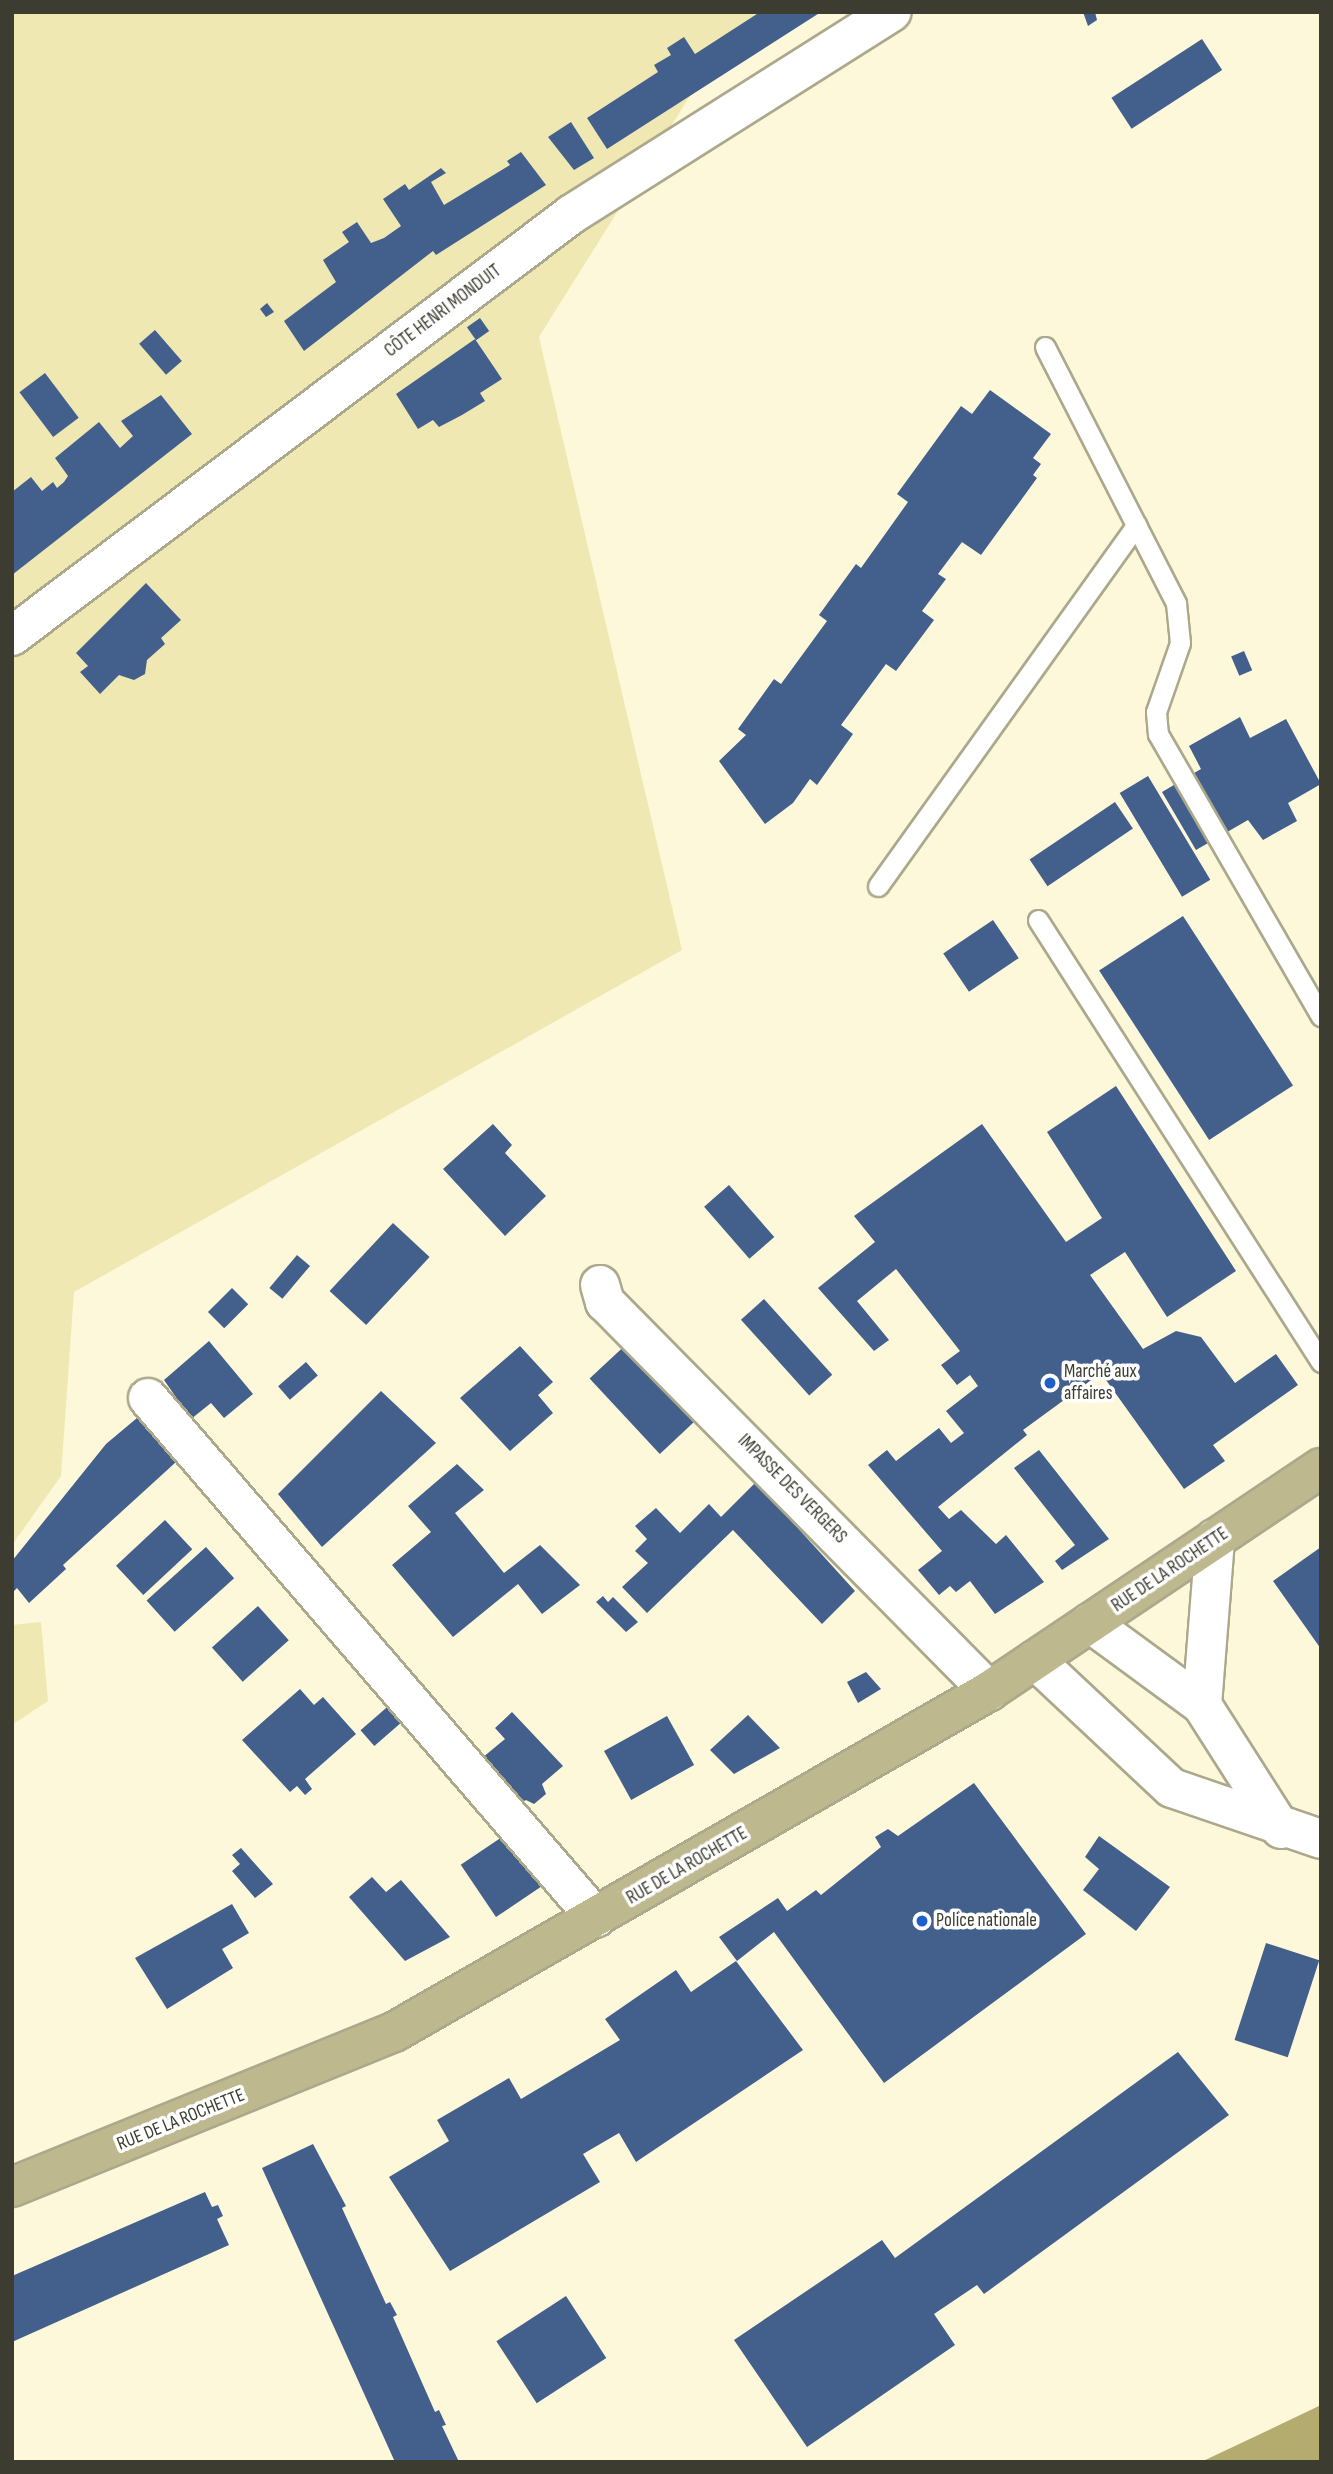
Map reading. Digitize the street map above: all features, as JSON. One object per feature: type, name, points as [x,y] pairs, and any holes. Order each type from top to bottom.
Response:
[{"type":"main road","name":"RUE DE LA ROCHETTE","points":[[12,2187],[394,2032],[989,1691],[1321,1468]]},
{"type":"street","name":"CÔTE HENRI MONDUIT","points":[[12,636],[572,215],[891,12]]},
{"type":"street","name":"IMPASSE DES VERGERS","points":[[600,1285],[605,1302],[989,1691]]},
{"type":"street","points":[[148,1398],[596,1918]]},
{"type":"street","points":[[1202,1706],[1215,1539]]},
{"type":"street","points":[[1090,1623],[1202,1706],[1281,1829]]},
{"type":"street","points":[[1035,1660],[1172,1788],[1281,1829],[1321,1839]]},
{"type":"lane","points":[[1045,347],[1175,603],[1180,643],[1156,712],[1158,734],[1321,1016]]},
{"type":"lane","points":[[878,886],[1136,525]]},
{"type":"lane","points":[[1038,920],[1321,1362]]},
{"type":"shaded area","points":[[12,12],[804,12],[695,88],[539,337],[682,950],[74,1292],[61,1476],[12,1545]]},
{"type":"shaded area","points":[[41,1622],[48,1701],[12,1725],[12,1625]]},
{"type":"shaded area","points":[[1321,2405],[1321,2462],[1201,2462],[1275,2427]]},
{"type":"building","points":[[760,12],[821,12],[607,149],[587,118],[658,72],[654,65],[671,55],[667,48],[684,37],[695,54]]},
{"type":"building","points":[[1083,12],[1095,12],[1097,20],[1088,26]]},
{"type":"building","points":[[1202,39],[1222,70],[1132,129],[1111,98]]},
{"type":"building","points":[[571,122],[594,158],[574,170],[548,137]]},
{"type":"building","points":[[521,152],[546,185],[436,255],[433,251],[304,351],[284,321],[336,282],[323,260],[349,242],[342,232],[357,222],[371,243],[384,238],[401,226],[383,199],[405,184],[409,190],[441,168],[446,173],[431,182],[444,205],[510,165],[507,161]]},
{"type":"building","points":[[267,303],[274,312],[266,317],[260,309]]},
{"type":"building","points":[[480,318],[489,331],[476,340],[467,327]]},
{"type":"building","points":[[155,330],[182,361],[166,375],[139,344]]},
{"type":"building","points":[[475,339],[502,379],[480,393],[485,401],[462,415],[439,427],[433,420],[418,429],[396,394]]},
{"type":"building","points":[[45,373],[79,418],[53,437],[19,392]]},
{"type":"building","points":[[990,390],[1051,434],[1033,458],[1041,464],[1033,475],[1037,478],[981,555],[962,542],[938,574],[946,579],[922,611],[934,620],[896,671],[886,664],[841,725],[853,734],[817,785],[810,779],[793,803],[765,824],[719,761],[746,735],[738,729],[774,679],[781,684],[827,621],[819,615],[856,564],[861,568],[908,502],[897,494],[961,406],[972,414]]},
{"type":"building","points":[[161,395],[192,434],[12,575],[12,492],[31,477],[42,491],[53,482],[57,488],[68,476],[55,458],[99,422],[120,448],[133,436],[121,421]]},
{"type":"building","points":[[146,583],[181,620],[161,638],[165,644],[147,660],[145,674],[134,680],[119,675],[100,694],[80,672],[88,666],[76,653]]},
{"type":"building","points":[[1244,651],[1252,670],[1239,676],[1231,656]]},
{"type":"building","points":[[1240,717],[1250,738],[1286,719],[1321,784],[1288,803],[1297,821],[1263,840],[1248,820],[1196,850],[1162,792],[1201,769],[1189,746]]},
{"type":"building","points":[[1148,776],[1210,880],[1182,897],[1120,793]]},
{"type":"building","points":[[1115,802],[1133,829],[1048,886],[1030,860]]},
{"type":"building","points":[[1183,916],[1293,1085],[1209,1140],[1099,970]]},
{"type":"building","points":[[993,920],[1019,958],[969,992],[943,954]]},
{"type":"building","points":[[1116,1086],[1236,1271],[1167,1317],[1125,1252],[1090,1275],[1143,1349],[1176,1331],[1201,1337],[1235,1383],[1276,1354],[1298,1385],[1213,1445],[1225,1461],[1184,1489],[1101,1373],[1023,1430],[1027,1435],[938,1507],[949,1519],[961,1510],[996,1544],[1006,1535],[1044,1582],[995,1614],[970,1581],[956,1592],[950,1586],[939,1595],[918,1570],[942,1551],[868,1465],[887,1450],[896,1461],[939,1428],[951,1443],[964,1433],[946,1411],[978,1386],[970,1375],[957,1385],[941,1365],[960,1351],[896,1269],[857,1301],[889,1340],[874,1351],[818,1288],[875,1242],[854,1216],[982,1124],[1066,1242],[1102,1218],[1047,1132]]},
{"type":"building","points":[[493,1124],[512,1145],[505,1153],[546,1196],[505,1236],[443,1169]]},
{"type":"building","points":[[729,1185],[774,1237],[749,1259],[704,1207]]},
{"type":"building","points":[[393,1223],[430,1257],[366,1325],[330,1291]]},
{"type":"building","points":[[297,1255],[310,1266],[282,1299],[269,1288]]},
{"type":"building","points":[[232,1288],[248,1304],[224,1328],[208,1312]]},
{"type":"building","points":[[764,1299],[832,1375],[809,1396],[741,1320]]},
{"type":"building","points":[[632,1339],[702,1414],[660,1454],[590,1379]]},
{"type":"building","points":[[209,1341],[253,1394],[224,1418],[211,1403],[191,1419],[164,1380]]},
{"type":"building","points":[[520,1346],[553,1382],[538,1395],[553,1413],[510,1451],[460,1398]]},
{"type":"building","points":[[306,1362],[318,1376],[290,1400],[278,1386]]},
{"type":"building","points":[[381,1391],[436,1443],[322,1547],[278,1494]]},
{"type":"building","points":[[137,1418],[176,1462],[63,1565],[66,1569],[29,1603],[17,1588],[12,1593],[12,1561],[106,1444]]},
{"type":"building","points":[[1039,1450],[1109,1539],[1062,1570],[1055,1561],[1075,1545],[1014,1468]]},
{"type":"building","points":[[457,1464],[484,1490],[455,1513],[504,1573],[540,1545],[580,1585],[542,1614],[518,1584],[453,1637],[392,1565],[431,1532],[408,1506]]},
{"type":"building","points":[[756,1482],[855,1591],[822,1624],[733,1530],[647,1613],[622,1587],[648,1563],[635,1551],[647,1539],[635,1526],[656,1508],[680,1533],[709,1504],[721,1517]]},
{"type":"building","points":[[165,1520],[192,1549],[143,1595],[116,1566]]},
{"type":"building","points":[[206,1547],[234,1578],[175,1632],[147,1601]]},
{"type":"building","points":[[1321,1547],[1321,1649],[1273,1581]]},
{"type":"building","points":[[603,1596],[608,1602],[613,1597],[638,1622],[626,1632],[596,1602]]},
{"type":"building","points":[[258,1606],[289,1640],[243,1682],[212,1647]]},
{"type":"building","points":[[866,1672],[881,1689],[858,1703],[847,1682]]},
{"type":"building","points":[[300,1689],[314,1705],[323,1697],[356,1734],[305,1779],[312,1789],[305,1795],[297,1786],[290,1792],[242,1740]]},
{"type":"building","points":[[393,1702],[407,1718],[374,1746],[361,1730]]},
{"type":"building","points":[[512,1712],[563,1766],[542,1784],[546,1794],[534,1804],[526,1800],[521,1803],[482,1758],[505,1739],[495,1728]]},
{"type":"building","points":[[748,1715],[780,1748],[734,1774],[710,1750]]},
{"type":"building","points":[[667,1716],[694,1765],[631,1800],[604,1751]]},
{"type":"building","points":[[974,1783],[1086,1934],[884,2083],[774,1932],[737,1961],[719,1937],[778,1898],[787,1911],[816,1890],[821,1895],[881,1847],[875,1837],[888,1829],[898,1836]]},
{"type":"building","points":[[508,1833],[543,1885],[496,1917],[461,1865]]},
{"type":"building","points":[[1099,1836],[1170,1887],[1136,1931],[1083,1890],[1099,1869],[1085,1857]]},
{"type":"building","points":[[241,1848],[273,1884],[255,1898],[232,1871],[240,1864],[232,1855]]},
{"type":"building","points":[[372,1877],[386,1892],[401,1880],[450,1937],[405,1961],[349,1897]]},
{"type":"building","points":[[232,1904],[249,1933],[222,1949],[233,1968],[167,2009],[135,1958]]},
{"type":"building","points":[[1266,1943],[1319,1960],[1288,2057],[1234,2040]]},
{"type":"building","points":[[736,1961],[803,2050],[636,2162],[619,2133],[583,2154],[600,2182],[450,2271],[389,2177],[449,2141],[437,2120],[509,2078],[521,2099],[620,2040],[605,2019],[676,1970],[691,1992]]},
{"type":"building","points":[[1178,2052],[1229,2115],[984,2294],[977,2285],[934,2314],[955,2345],[807,2447],[734,2340],[882,2240],[895,2258]]},
{"type":"building","points":[[313,2144],[346,2206],[342,2208],[386,2304],[390,2302],[397,2315],[393,2317],[435,2412],[439,2410],[446,2425],[442,2426],[459,2462],[395,2462],[262,2168]]},
{"type":"building","points":[[205,2192],[212,2207],[218,2205],[223,2216],[217,2219],[229,2245],[12,2342],[12,2276]]},
{"type":"building","points":[[566,2296],[606,2358],[537,2403],[496,2341]]},
{"type":"place","name":"Marché aux affaires","points":[[1050,1383]]},
{"type":"place","name":"Police nationale","points":[[922,1921]]}]
